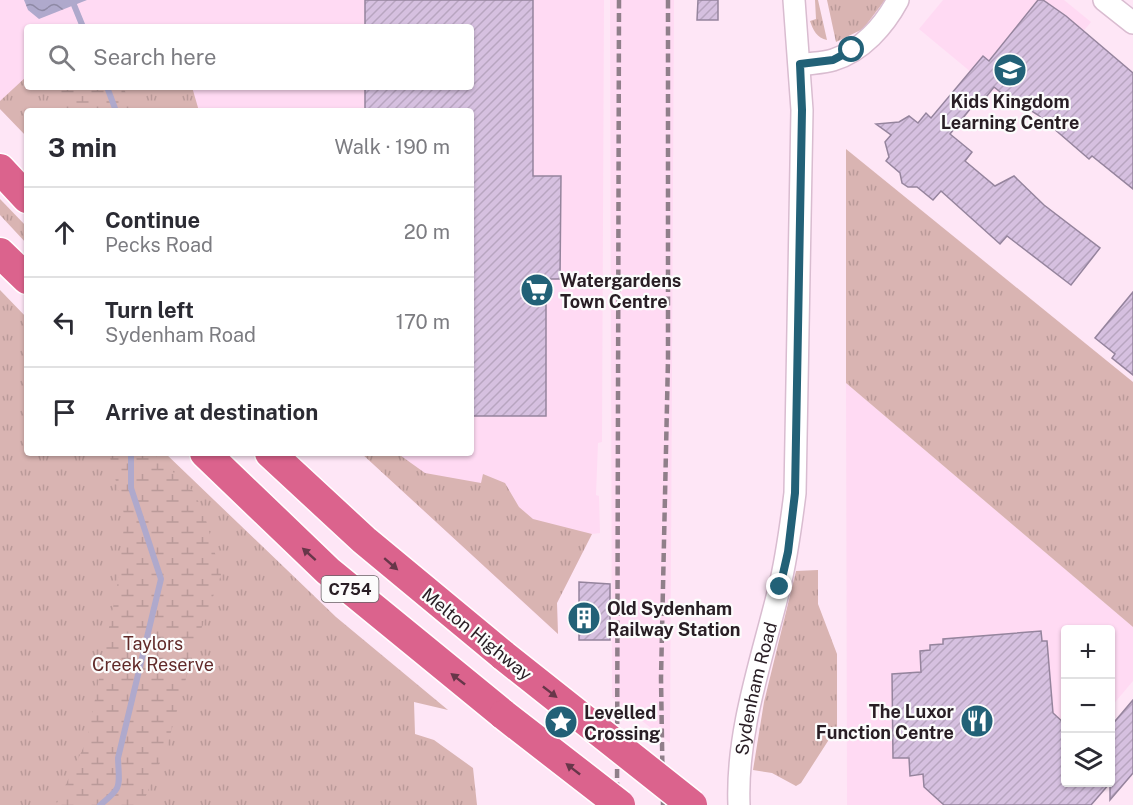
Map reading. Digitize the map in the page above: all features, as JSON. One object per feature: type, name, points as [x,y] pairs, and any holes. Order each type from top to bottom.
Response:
[{"type":"highway","points":[[0,169],[24,195]]},
{"type":"highway","points":[[0,253],[24,276]]},
{"type":"highway","name":"C754","points":[[208,456],[328,571],[504,715],[620,805]]},
{"type":"highway","name":"Melton Highway","points":[[273,456],[364,540],[504,656],[692,805]]},
{"type":"street","name":"Sydenham Road","points":[[739,805],[745,732],[788,552],[795,493],[802,110],[794,0]]},
{"type":"street","points":[[800,64],[833,60],[852,50],[882,25],[898,0]]},
{"type":"street","points":[[1104,0],[1133,23]]},
{"type":"shaded area","name":"Watergardens Town Centre","points":[[0,0],[604,0],[602,442],[598,443],[596,495],[599,496],[600,533],[592,534],[557,603],[558,634],[364,456],[474,456],[474,108],[24,108],[24,134],[0,109]]},
{"type":"shaded area","points":[[610,0],[674,0],[670,743],[612,697]]},
{"type":"shaded area","name":"Kids Kingdom Learning Centre","points":[[943,0],[1064,0],[1091,22],[1018,111],[919,29]]},
{"type":"shaded area","points":[[846,383],[1133,627],[1133,681],[1115,702],[1115,625],[1061,625],[1061,765],[1027,805],[847,805]]},
{"type":"green space","points":[[815,0],[818,0],[827,40],[816,33],[810,21],[816,19]]},
{"type":"green space","points":[[827,0],[885,0],[863,29],[836,42]]},
{"type":"green space","points":[[24,79],[24,90],[193,90],[198,108],[24,108],[24,134],[0,109],[0,101]]},
{"type":"green space","points":[[58,90],[125,90],[129,108],[61,108]]},
{"type":"green space","points":[[846,149],[1133,382],[1133,627],[846,383]]},
{"type":"green space","points":[[0,199],[24,224],[24,241],[0,215]]},
{"type":"green space","name":"Taylors Creek Reserve","points":[[0,290],[24,315],[24,456],[168,456],[336,617],[448,710],[414,702],[415,734],[434,740],[473,768],[477,805],[0,805]]},
{"type":"green space","points":[[110,456],[156,456],[193,491],[204,513],[221,575],[196,643],[167,746],[142,805],[56,805],[87,740],[117,587],[125,518]]},
{"type":"green space","points":[[364,456],[401,456],[425,473],[481,483],[483,474],[505,483],[519,507],[533,519],[592,534],[557,603],[558,634]]},
{"type":"green space","points":[[818,570],[818,604],[837,654],[837,727],[801,783],[796,786],[772,773],[753,770],[764,702],[796,571]]},
{"type":"water","points":[[24,0],[87,0],[39,19],[28,10]]},
{"type":"building","points":[[365,0],[533,0],[533,176],[561,176],[560,279],[546,279],[546,416],[474,416],[474,108],[365,108],[365,90],[474,90],[474,24],[365,24]]},
{"type":"building","points":[[698,0],[718,0],[718,20],[697,20]]},
{"type":"building","points":[[1038,0],[1043,0],[1066,16],[1133,73],[1133,189],[1092,156],[1089,159],[1038,115],[1021,104],[1019,107],[994,87],[983,101],[979,98],[950,134],[972,152],[965,161],[995,186],[1014,176],[1044,205],[1100,248],[1071,285],[1007,236],[1000,244],[941,191],[933,200],[917,187],[908,187],[902,183],[900,173],[886,161],[889,157],[885,142],[891,135],[876,124],[899,122],[909,116],[918,123],[926,113],[931,118],[983,56],[989,61]]},
{"type":"building","points":[[1133,292],[1133,375],[1112,358],[1115,354],[1095,338]]},
{"type":"building","points":[[579,582],[610,584],[610,640],[579,640],[579,630],[573,629],[573,606],[579,606]]},
{"type":"building","name":"The Luxor Function Centre","points":[[1041,631],[1042,641],[1047,641],[1053,713],[1061,720],[1061,787],[1107,787],[1091,805],[944,805],[924,787],[923,774],[910,776],[909,758],[893,758],[892,674],[921,672],[920,651],[930,650],[930,645],[943,644],[943,639]]},
{"type":"building","points":[[1133,700],[1133,773],[1110,800],[1110,787],[1115,787],[1115,721]]},
{"type":"waterway","points":[[72,0],[82,24]]},
{"type":"waterway","points":[[108,90],[115,108]]},
{"type":"waterway","points":[[100,805],[113,794],[118,786],[118,758],[161,579],[131,488],[131,456]]},
{"type":"railway","points":[[617,805],[619,0]]},
{"type":"railway","points":[[663,805],[661,678],[668,359],[668,0]]},
{"type":"place","name":"Kids Kingdom Learning Centre","points":[[1010,70]]},
{"type":"place","name":"Watergardens Town Centre","points":[[537,290]]},
{"type":"place","name":"Old Sydenham Railway Station","points":[[584,618]]},
{"type":"place","name":"The Luxor Function Centre","points":[[977,721]]},
{"type":"place","name":"Levelled Crossing","points":[[561,722]]},
{"type":"route","points":[[780,587],[788,552],[795,493],[802,110],[800,64],[833,60],[852,50]]}]
